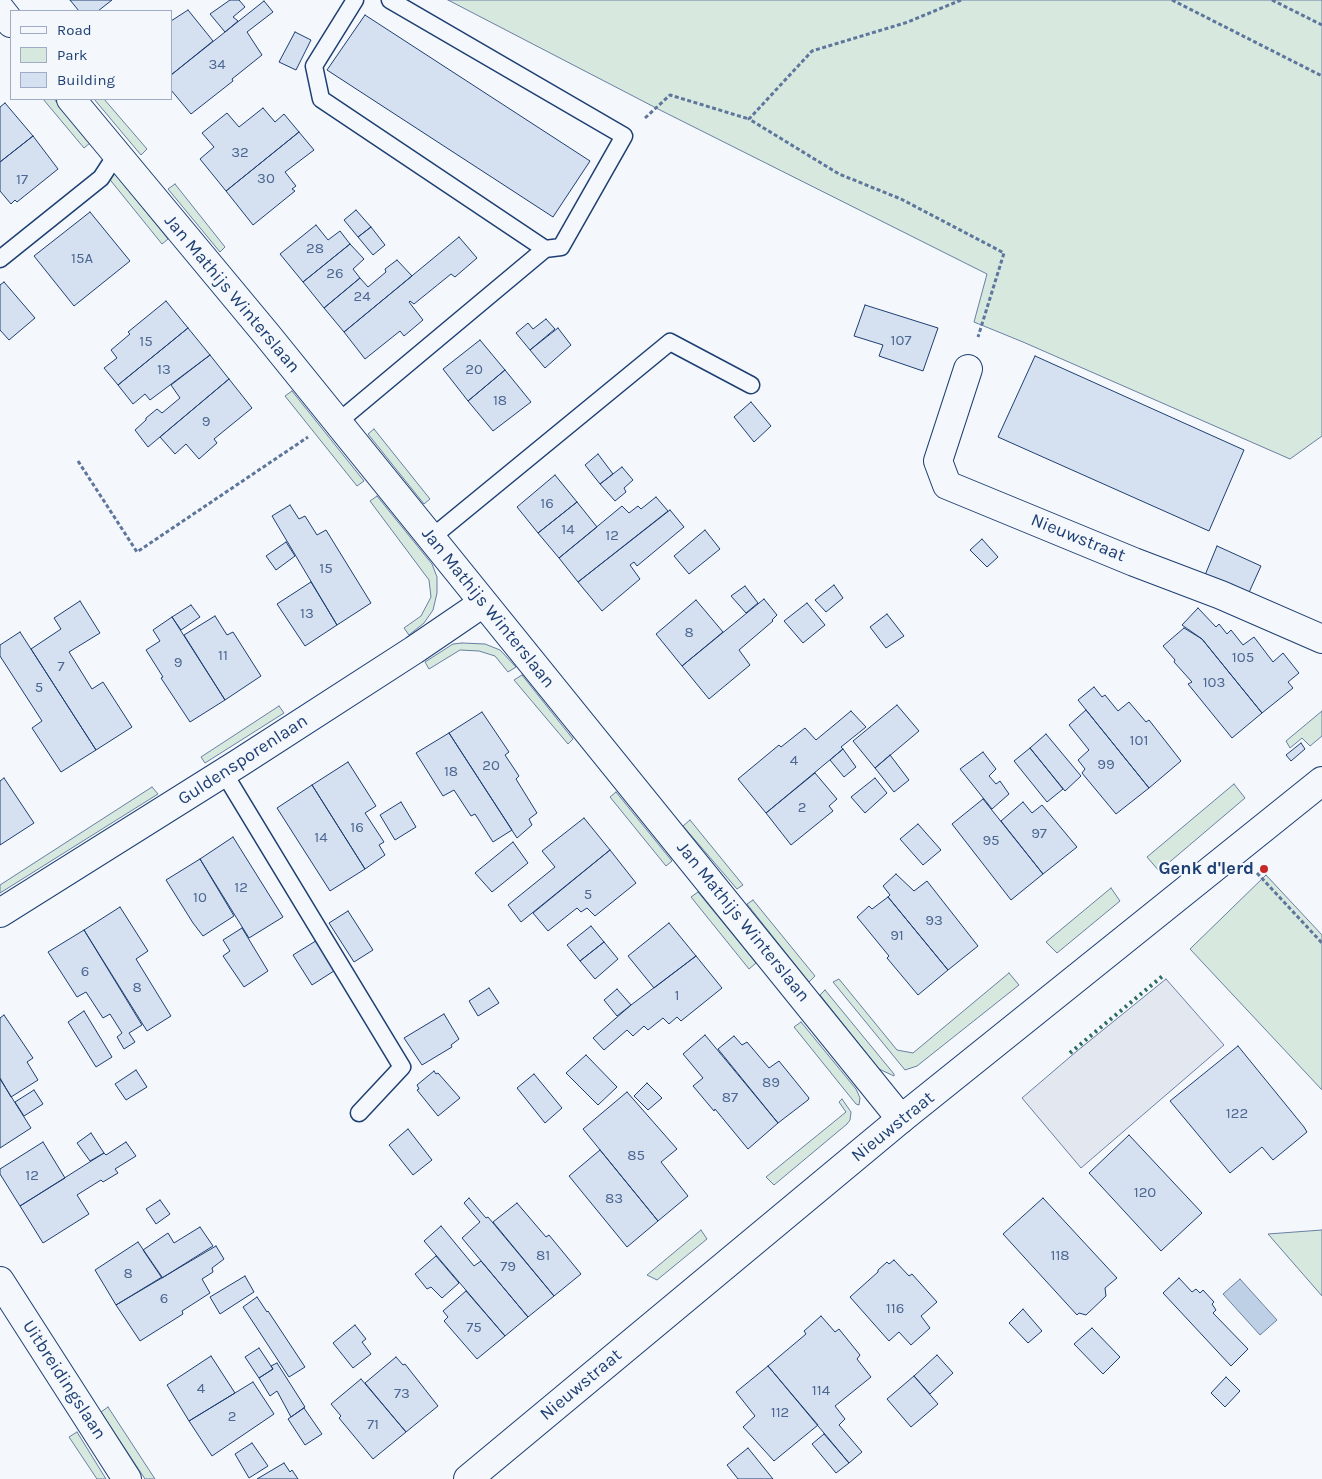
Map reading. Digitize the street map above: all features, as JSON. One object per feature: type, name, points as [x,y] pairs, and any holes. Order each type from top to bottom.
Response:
[{"type":"street","points":[[0,9],[10,22]]},
{"type":"street","name":"Jan Mathijs Winterslaan","points":[[72,100],[338,422],[482,603],[901,1119]]},
{"type":"street","name":"Nieuwstraat","points":[[968,369],[938,462],[947,485],[1134,562],[1221,595],[1322,639]]},
{"type":"street","name":"Guldensporenlaan","points":[[0,913],[414,650],[482,603]]},
{"type":"street","name":"Nieuwstraat","points":[[468,1479],[901,1119],[1322,781]]},
{"type":"street","name":"Uitbreidingslaan","points":[[0,1281],[126,1479]]},
{"type":"lane","points":[[355,0],[314,66],[321,99],[545,249]]},
{"type":"lane","points":[[338,422],[545,249],[561,247],[624,136],[390,0]]},
{"type":"lane","points":[[0,259],[101,178],[116,154]]},
{"type":"lane","points":[[431,538],[670,342],[751,385]]},
{"type":"lane","points":[[224,772],[402,1067],[359,1113]]},
{"type":"path","points":[[749,119],[812,51],[908,22],[961,0]]},
{"type":"path","points":[[1172,0],[1322,76]]},
{"type":"path","points":[[1272,0],[1322,25]]},
{"type":"path","points":[[624,136],[670,95],[749,119],[839,174],[901,199],[1004,253],[968,369]]},
{"type":"path","points":[[78,461],[137,552],[310,436]]},
{"type":"path","points":[[1255,871],[1322,943]]},
{"type":"green space","points":[[448,0],[1322,0],[1322,436],[1290,459],[974,322],[987,274],[660,110]]},
{"type":"green space","points":[[44,100],[55,100],[90,143],[84,148]]},
{"type":"green space","points":[[95,100],[105,100],[147,149],[141,155]]},
{"type":"green space","points":[[113,171],[168,239],[162,244],[107,176]]},
{"type":"green space","points":[[175,184],[225,247],[220,252],[168,189]]},
{"type":"green space","points":[[292,391],[364,481],[357,486],[285,396]]},
{"type":"green space","points":[[374,429],[430,499],[424,504],[368,434]]},
{"type":"green space","points":[[377,496],[432,564],[437,577],[437,593],[433,610],[424,623],[409,635],[404,628],[421,616],[431,597],[429,580],[370,501]]},
{"type":"green space","points":[[453,644],[485,644],[500,650],[516,667],[508,672],[495,656],[479,651],[460,650],[429,669],[425,662]]},
{"type":"green space","points":[[522,675],[573,739],[568,744],[514,680]]},
{"type":"green space","points":[[279,706],[284,713],[205,763],[201,757]]},
{"type":"green space","points":[[1322,711],[1322,736],[1310,746],[1302,738],[1290,748],[1286,741]]},
{"type":"green space","points":[[1234,784],[1245,798],[1159,871],[1147,857]]},
{"type":"green space","points":[[152,787],[158,794],[0,893],[0,885]]},
{"type":"green space","points":[[616,792],[672,861],[666,866],[610,797]]},
{"type":"green space","points":[[690,820],[743,885],[737,889],[683,826]]},
{"type":"green space","points":[[1266,875],[1322,935],[1322,1090],[1190,949]]},
{"type":"green space","points":[[1111,888],[1120,901],[1057,953],[1046,942]]},
{"type":"green space","points":[[698,892],[756,963],[749,969],[691,897]]},
{"type":"green space","points":[[753,900],[815,976],[809,982],[747,904]]},
{"type":"green space","points":[[1009,973],[1019,985],[917,1066],[905,1070],[833,982],[839,979],[897,1050],[913,1053]]},
{"type":"green space","points":[[825,990],[894,1076],[879,1069],[820,995]]},
{"type":"green space","points":[[801,1022],[856,1089],[860,1098],[859,1105],[856,1104],[794,1027]]},
{"type":"green space","points":[[842,1099],[851,1112],[850,1120],[847,1124],[774,1185],[766,1177],[846,1112],[839,1102]]},
{"type":"green space","points":[[701,1230],[707,1239],[657,1280],[647,1275]]},
{"type":"green space","points":[[1322,1230],[1322,1296],[1268,1234]]},
{"type":"green space","points":[[108,1407],[155,1479],[145,1479],[101,1412]]},
{"type":"green space","points":[[77,1432],[106,1479],[97,1479],[69,1437]]},
{"type":"shaded area","points":[[1166,979],[1224,1045],[1081,1168],[1022,1098]]},
{"type":"water","points":[[1240,1279],[1277,1320],[1260,1335],[1223,1294]]},
{"type":"building","points":[[70,0],[112,0],[99,10],[78,10]]},
{"type":"building","points":[[230,0],[239,0],[245,7],[233,17],[238,21],[225,32],[210,14]]},
{"type":"building","points":[[264,1],[273,12],[247,32],[262,55],[191,114],[172,91],[172,74]]},
{"type":"building","points":[[188,10],[213,41],[172,74],[172,20]]},
{"type":"building","points":[[365,15],[590,161],[553,217],[327,70]]},
{"type":"building","points":[[295,32],[311,40],[296,70],[279,62]]},
{"type":"building","points":[[5,103],[33,136],[0,162],[0,107]]},
{"type":"building","points":[[263,108],[275,122],[284,114],[299,132],[226,191],[200,159],[214,147],[202,133],[227,113],[239,127]]},
{"type":"building","points":[[299,132],[314,150],[285,172],[296,186],[292,189],[295,191],[253,225],[226,191]]},
{"type":"building","points":[[33,136],[58,169],[17,202],[15,200],[11,204],[0,191],[0,162]]},
{"type":"building","points":[[356,210],[371,227],[358,237],[344,220]]},
{"type":"building","points":[[90,212],[130,261],[74,306],[34,256]]},
{"type":"building","points":[[316,225],[328,240],[340,231],[350,244],[303,282],[280,254]]},
{"type":"building","points":[[371,227],[385,245],[373,255],[358,237]]},
{"type":"building","points":[[459,237],[477,258],[455,277],[451,274],[414,304],[410,301],[423,320],[404,336],[400,331],[365,359],[344,332]]},
{"type":"building","points":[[350,244],[364,259],[353,269],[360,278],[324,308],[303,282]]},
{"type":"building","points":[[397,260],[412,276],[344,332],[324,308],[360,278],[368,287],[386,272],[385,269]]},
{"type":"building","points":[[4,282],[35,318],[9,340],[0,330],[0,285]]},
{"type":"building","points":[[166,301],[188,328],[118,385],[104,368],[117,358],[111,350],[130,334],[128,332]]},
{"type":"building","points":[[865,305],[938,328],[923,371],[879,356],[883,345],[854,336]]},
{"type":"building","points":[[546,319],[555,329],[530,350],[516,333],[528,323],[533,329]]},
{"type":"building","points":[[188,328],[210,355],[150,400],[145,394],[133,404],[118,385]]},
{"type":"building","points":[[558,328],[571,345],[545,368],[530,350]]},
{"type":"building","points":[[480,340],[505,370],[468,401],[443,369]]},
{"type":"building","points":[[210,355],[229,379],[148,447],[135,430],[157,409],[162,413],[180,398],[171,385]]},
{"type":"building","points":[[1035,356],[1244,450],[1209,531],[998,437]]},
{"type":"building","points":[[505,370],[531,402],[493,431],[468,401]]},
{"type":"building","points":[[229,379],[252,408],[214,439],[217,443],[199,459],[186,444],[175,454],[160,437]]},
{"type":"building","points":[[751,402],[771,426],[754,442],[734,417]]},
{"type":"building","points":[[598,454],[613,474],[600,484],[585,465]]},
{"type":"building","points":[[622,467],[633,480],[624,488],[626,492],[615,501],[600,484]]},
{"type":"building","points":[[555,475],[577,502],[538,533],[517,507]]},
{"type":"building","points":[[656,497],[668,511],[578,582],[559,558],[622,506],[629,513],[638,506],[641,509]]},
{"type":"building","points":[[577,502],[597,527],[559,558],[538,533]]},
{"type":"building","points":[[290,505],[299,519],[305,516],[317,535],[326,530],[371,603],[337,625],[272,516]]},
{"type":"building","points":[[670,510],[684,527],[637,566],[634,562],[630,565],[640,579],[602,611],[578,582]]},
{"type":"building","points":[[705,530],[720,549],[689,574],[674,556]]},
{"type":"building","points":[[982,539],[998,557],[987,567],[970,550]]},
{"type":"building","points":[[286,542],[295,556],[276,570],[266,556]]},
{"type":"building","points":[[1217,546],[1261,566],[1246,599],[1203,580]]},
{"type":"building","points":[[311,582],[337,625],[305,646],[277,604]]},
{"type":"building","points":[[834,585],[843,598],[826,612],[815,600]]},
{"type":"building","points":[[745,586],[758,603],[746,613],[731,596]]},
{"type":"building","points":[[764,599],[777,615],[773,621],[739,650],[750,665],[709,699],[682,666]]},
{"type":"building","points":[[696,600],[723,632],[682,666],[656,634]]},
{"type":"building","points":[[80,601],[100,633],[69,652],[92,689],[103,682],[132,727],[96,750],[31,649],[61,629],[54,618]]},
{"type":"building","points":[[807,603],[825,625],[803,643],[784,621]]},
{"type":"building","points":[[191,605],[200,617],[181,630],[172,617]]},
{"type":"building","points":[[1198,608],[1216,627],[1219,624],[1227,634],[1231,630],[1243,645],[1254,637],[1273,662],[1283,653],[1299,673],[1288,682],[1293,688],[1262,713],[1202,639],[1182,625]]},
{"type":"building","points":[[887,614],[904,636],[886,648],[870,627]]},
{"type":"building","points":[[215,616],[227,635],[233,632],[261,676],[225,700],[184,635]]},
{"type":"building","points":[[172,617],[225,700],[190,722],[161,678],[163,677],[146,650],[160,641],[153,630]]},
{"type":"building","points":[[1184,628],[1202,639],[1262,713],[1232,738],[1188,684],[1192,682],[1163,646]]},
{"type":"building","points":[[20,632],[96,750],[61,772],[32,728],[42,721],[0,656],[0,645]]},
{"type":"building","points":[[1094,687],[1102,697],[1105,695],[1118,711],[1129,702],[1146,722],[1149,720],[1181,761],[1149,788],[1078,700]]},
{"type":"building","points":[[897,705],[919,731],[875,768],[853,741]]},
{"type":"building","points":[[1086,710],[1149,788],[1116,814],[1082,773],[1085,769],[1078,760],[1089,750],[1069,725]]},
{"type":"building","points":[[851,711],[866,727],[841,747],[843,749],[766,813],[738,779],[779,745],[781,747],[805,728],[816,740]]},
{"type":"building","points":[[482,712],[509,752],[505,755],[519,776],[516,779],[537,813],[529,819],[532,825],[517,838],[449,733]]},
{"type":"building","points":[[449,733],[512,830],[493,842],[475,814],[471,816],[454,790],[443,796],[416,753]]},
{"type":"building","points":[[1046,734],[1081,776],[1065,791],[1030,748]]},
{"type":"building","points":[[1301,743],[1305,749],[1291,761],[1286,755]]},
{"type":"building","points":[[1030,748],[1063,789],[1047,802],[1014,761]]},
{"type":"building","points":[[843,749],[856,767],[844,777],[830,760]]},
{"type":"building","points":[[983,752],[996,769],[989,776],[996,784],[1000,781],[1009,794],[992,809],[960,769]]},
{"type":"building","points":[[890,755],[909,780],[894,792],[875,768]]},
{"type":"building","points":[[348,762],[376,806],[365,813],[384,842],[379,845],[385,855],[365,869],[312,785]]},
{"type":"building","points":[[815,773],[837,799],[829,806],[833,811],[791,845],[766,813]]},
{"type":"building","points":[[4,778],[34,823],[0,845],[0,781]]},
{"type":"building","points":[[875,778],[887,793],[865,813],[851,797]]},
{"type":"building","points":[[312,785],[365,869],[330,891],[277,808]]},
{"type":"building","points":[[983,799],[1043,874],[1011,900],[952,824]]},
{"type":"building","points":[[401,802],[416,827],[395,840],[380,815]]},
{"type":"building","points":[[1023,802],[1032,813],[1042,805],[1077,847],[1043,874],[1001,821]]},
{"type":"building","points":[[584,818],[610,850],[521,922],[508,905],[555,867],[542,851]]},
{"type":"building","points":[[918,824],[941,850],[923,865],[900,839]]},
{"type":"building","points":[[233,837],[283,917],[249,938],[200,859]]},
{"type":"building","points":[[513,842],[528,863],[492,892],[475,873]]},
{"type":"building","points":[[610,850],[636,883],[595,916],[587,908],[581,912],[577,908],[548,931],[533,913]]},
{"type":"building","points":[[200,859],[234,916],[203,936],[166,880]]},
{"type":"building","points":[[896,874],[914,891],[927,881],[978,946],[948,970],[888,897],[890,895],[883,886]]},
{"type":"building","points":[[888,897],[948,970],[918,995],[887,958],[889,956],[857,917],[869,906],[872,909]]},
{"type":"building","points":[[120,907],[148,951],[136,959],[171,1016],[147,1031],[84,930]]},
{"type":"building","points":[[348,911],[373,950],[354,962],[329,923]]},
{"type":"building","points":[[669,923],[696,956],[654,988],[628,956]]},
{"type":"building","points":[[591,926],[604,942],[580,961],[567,945]]},
{"type":"building","points":[[242,928],[268,971],[244,987],[223,956],[230,951],[223,940]]},
{"type":"building","points":[[84,930],[142,1025],[129,1033],[135,1042],[124,1049],[117,1037],[122,1033],[110,1014],[103,1018],[86,992],[77,997],[48,952]]},
{"type":"building","points":[[319,939],[337,969],[312,985],[293,955]]},
{"type":"building","points":[[604,942],[618,959],[595,979],[580,961]]},
{"type":"building","points":[[696,956],[722,988],[681,1021],[677,1017],[669,1024],[663,1018],[648,1030],[644,1026],[633,1036],[627,1030],[604,1050],[593,1038],[631,1005]]},
{"type":"building","points":[[489,988],[499,1003],[478,1016],[469,1001]]},
{"type":"building","points":[[617,989],[631,1005],[617,1016],[604,1000]]},
{"type":"building","points":[[84,1011],[112,1057],[96,1067],[68,1022]]},
{"type":"building","points":[[444,1014],[459,1039],[451,1045],[452,1047],[422,1065],[404,1038]]},
{"type":"building","points":[[4,1015],[33,1058],[27,1062],[38,1080],[11,1097],[0,1078],[0,1018]]},
{"type":"building","points":[[705,1035],[778,1123],[748,1149],[693,1086],[703,1078],[683,1054]]},
{"type":"building","points":[[734,1036],[742,1045],[747,1042],[769,1068],[779,1061],[809,1098],[808,1100],[778,1123],[718,1049]]},
{"type":"building","points":[[1238,1046],[1307,1132],[1273,1160],[1262,1147],[1230,1173],[1170,1101]]},
{"type":"building","points":[[586,1055],[617,1087],[598,1105],[566,1073]]},
{"type":"building","points":[[136,1070],[147,1087],[126,1100],[115,1084]]},
{"type":"building","points":[[434,1071],[460,1098],[438,1116],[417,1090],[419,1089],[417,1085]]},
{"type":"building","points":[[534,1074],[562,1108],[545,1123],[517,1088]]},
{"type":"building","points":[[0,1079],[31,1128],[0,1148]]},
{"type":"building","points":[[647,1083],[662,1098],[648,1110],[634,1096]]},
{"type":"building","points":[[34,1090],[43,1104],[24,1116],[15,1102]]},
{"type":"building","points":[[627,1092],[677,1149],[661,1162],[688,1196],[658,1221],[583,1129]]},
{"type":"building","points":[[408,1129],[432,1160],[413,1175],[389,1145]]},
{"type":"building","points":[[91,1133],[104,1153],[90,1161],[77,1143]]},
{"type":"building","points":[[1129,1135],[1202,1213],[1161,1251],[1089,1173]]},
{"type":"building","points":[[43,1142],[65,1178],[20,1206],[0,1174],[0,1169]]},
{"type":"building","points":[[126,1142],[136,1156],[115,1169],[118,1173],[103,1182],[101,1180],[77,1195],[89,1214],[43,1243],[20,1206],[104,1153],[106,1155]]},
{"type":"building","points":[[600,1150],[658,1221],[627,1247],[569,1176]]},
{"type":"building","points":[[469,1198],[486,1218],[488,1217],[554,1296],[528,1317],[462,1238],[480,1222],[464,1203]]},
{"type":"building","points":[[1043,1198],[1117,1278],[1105,1288],[1106,1296],[1086,1315],[1079,1313],[1077,1315],[1003,1234]]},
{"type":"building","points":[[160,1200],[170,1214],[156,1224],[146,1209]]},
{"type":"building","points":[[517,1203],[546,1237],[549,1235],[581,1274],[554,1296],[493,1222]]},
{"type":"building","points":[[441,1226],[474,1266],[481,1261],[528,1317],[505,1336],[424,1241]]},
{"type":"building","points":[[200,1227],[213,1246],[162,1278],[143,1250],[168,1233],[174,1243]]},
{"type":"building","points":[[138,1242],[162,1277],[116,1305],[95,1270]]},
{"type":"building","points":[[216,1246],[224,1259],[212,1268],[213,1272],[202,1279],[210,1293],[182,1311],[183,1314],[140,1341],[116,1305]]},
{"type":"building","points":[[436,1256],[459,1283],[442,1298],[431,1287],[427,1289],[415,1274]]},
{"type":"building","points":[[894,1260],[909,1276],[912,1274],[937,1302],[921,1316],[930,1328],[911,1345],[899,1332],[889,1341],[850,1297],[887,1262],[889,1264]]},
{"type":"building","points":[[245,1276],[254,1292],[220,1314],[210,1297]]},
{"type":"building","points":[[1179,1278],[1192,1292],[1196,1289],[1200,1293],[1203,1290],[1214,1302],[1212,1304],[1216,1310],[1213,1313],[1248,1349],[1231,1366],[1163,1293]]},
{"type":"building","points":[[466,1291],[505,1336],[477,1359],[444,1321],[448,1317],[443,1311]]},
{"type":"building","points":[[257,1297],[305,1367],[289,1377],[243,1307]]},
{"type":"building","points":[[1023,1309],[1042,1331],[1028,1343],[1009,1323]]},
{"type":"building","points":[[821,1316],[835,1332],[839,1329],[860,1355],[857,1359],[871,1377],[835,1406],[845,1419],[839,1425],[862,1452],[849,1463],[768,1366],[806,1334],[804,1331]]},
{"type":"building","points":[[355,1325],[366,1339],[362,1342],[371,1354],[353,1368],[333,1343]]},
{"type":"building","points":[[1092,1328],[1120,1357],[1103,1374],[1074,1344]]},
{"type":"building","points":[[259,1348],[273,1369],[259,1378],[245,1357]]},
{"type":"building","points":[[937,1355],[953,1373],[930,1394],[914,1376]]},
{"type":"building","points":[[211,1356],[235,1393],[189,1421],[167,1385]]},
{"type":"building","points":[[396,1357],[403,1365],[405,1364],[438,1406],[406,1432],[365,1383]]},
{"type":"building","points":[[277,1363],[305,1407],[291,1417],[277,1391],[270,1396],[259,1378],[273,1369],[271,1366]]},
{"type":"building","points":[[768,1366],[818,1425],[774,1461],[743,1427],[755,1416],[736,1392]]},
{"type":"building","points":[[914,1376],[938,1404],[911,1427],[887,1399]]},
{"type":"building","points":[[1226,1377],[1240,1391],[1225,1407],[1211,1393]]},
{"type":"building","points":[[361,1379],[406,1432],[373,1459],[339,1418],[341,1416],[331,1404]]},
{"type":"building","points":[[253,1382],[274,1414],[212,1456],[189,1421]]},
{"type":"building","points":[[304,1408],[322,1434],[305,1445],[288,1419]]},
{"type":"building","points":[[824,1434],[849,1463],[836,1473],[812,1444]]},
{"type":"building","points":[[252,1443],[268,1466],[249,1478],[235,1454]]},
{"type":"building","points":[[748,1448],[773,1479],[738,1479],[727,1465]]},
{"type":"building","points":[[284,1463],[298,1479],[257,1479]]},
{"type":"hedge","points":[[1070,1053],[1165,974]]},
{"type":"place","name":"Genk d'Ierd","points":[[1264,869]]}]
